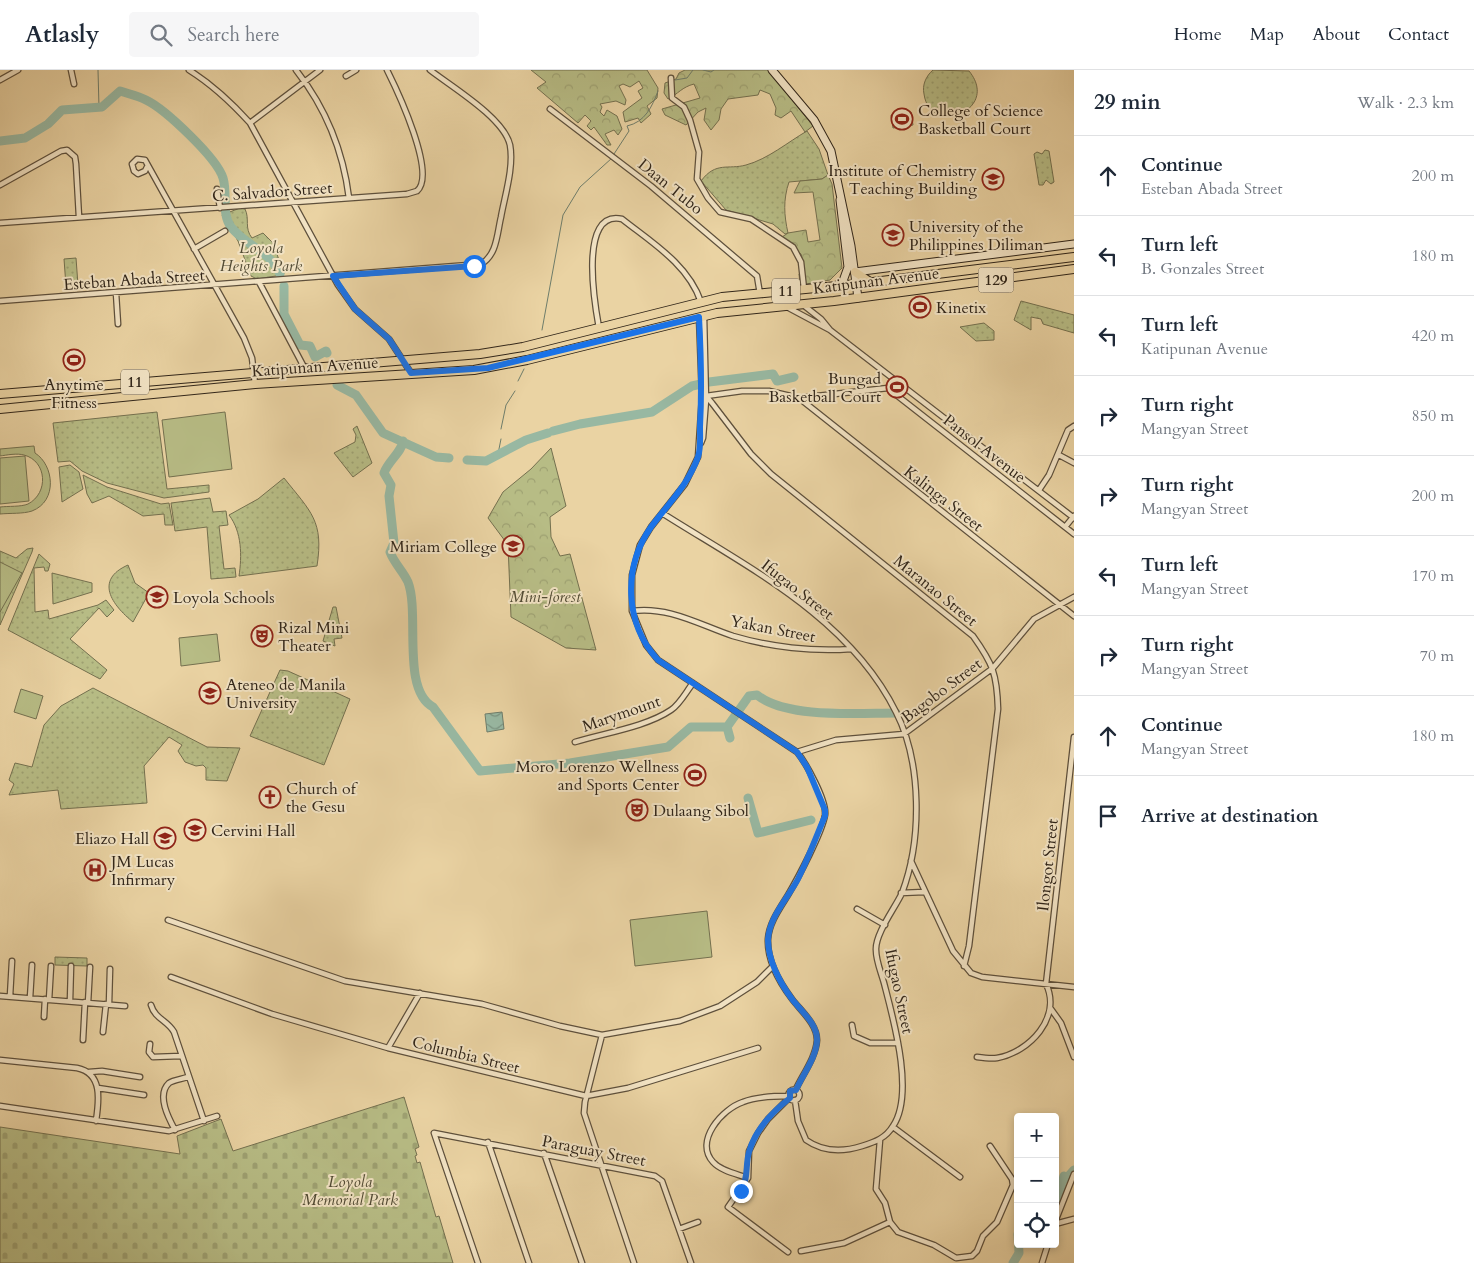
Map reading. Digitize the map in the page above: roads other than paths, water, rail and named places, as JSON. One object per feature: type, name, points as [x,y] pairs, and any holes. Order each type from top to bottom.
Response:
[{"type":"main road","points":[[749,309],[766,303],[851,294],[855,291],[855,272],[835,166],[821,131],[772,70]]},
{"type":"main road","points":[[835,286],[842,282],[848,267],[839,206],[840,195]]},
{"type":"main road","name":"Katipunan Avenue","points":[[855,272],[1074,244]]},
{"type":"main road","points":[[1068,257],[1069,270]]},
{"type":"main road","name":"Katipunan Avenue","points":[[0,394],[480,354],[598,328],[701,302],[1068,257]]},
{"type":"main road","name":"Katipunan Avenue","points":[[0,409],[255,384],[488,368],[702,316],[749,309],[858,298],[1069,270]]},
{"type":"main road","points":[[855,272],[870,282]]},
{"type":"main road","points":[[943,273],[943,286]]},
{"type":"main road","points":[[854,284],[858,298]]},
{"type":"street","points":[[0,80],[18,70]]},
{"type":"street","points":[[71,70],[74,84]]},
{"type":"street","points":[[189,70],[226,96],[250,123],[333,276],[355,309],[389,339],[411,373]]},
{"type":"street","points":[[296,70],[306,82],[323,110],[336,140],[349,198]]},
{"type":"street","points":[[250,123],[320,70]]},
{"type":"street","points":[[346,76],[356,70]]},
{"type":"street","name":"C. Salvador Street","points":[[0,223],[408,194],[417,191],[422,182],[422,166],[414,134],[399,94],[387,70]]},
{"type":"street","name":"Esteban Abada Street","points":[[0,301],[474,266],[485,262],[494,250],[510,163],[510,148],[507,136],[497,123],[430,70]]},
{"type":"street","points":[[671,78],[672,98],[684,107],[698,145],[696,168],[698,181],[720,212],[750,219],[793,247],[801,262],[804,289]]},
{"type":"street","name":"Daan Tubo","points":[[550,109],[620,161],[758,276],[760,294]]},
{"type":"street","points":[[0,184],[61,151],[67,150],[75,157],[78,217]]},
{"type":"street","points":[[147,167],[160,186],[246,343],[252,358],[255,384]]},
{"type":"street","points":[[217,189],[224,207]]},
{"type":"street","points":[[598,328],[594,291],[595,237],[603,223],[615,218],[622,218],[683,269],[696,288],[701,302]]},
{"type":"street","points":[[194,249],[225,231]]},
{"type":"street","points":[[259,282],[305,369]]},
{"type":"street","points":[[116,293],[118,324]]},
{"type":"street","name":"Pansol Avenue","points":[[801,304],[821,319],[830,330]]},
{"type":"street","name":"Pansol Avenue","points":[[783,306],[830,330],[1074,517]]},
{"type":"street","points":[[702,316],[704,397],[698,457],[685,484],[640,546],[632,575],[632,611],[640,634],[653,654],[692,683],[797,752],[823,804],[825,816],[798,878],[772,921],[768,938],[773,966],[792,998],[813,1025],[817,1038],[813,1056],[796,1090]]},
{"type":"street","points":[[704,397],[742,391],[769,391],[799,398],[888,388],[894,380]]},
{"type":"street","name":"Pansol Avenue","points":[[888,388],[1074,534]]},
{"type":"street","name":"Maranao Street","points":[[704,397],[751,454],[772,474],[972,636],[991,662],[998,710],[969,946],[964,966]]},
{"type":"street","name":"Kalinga Street","points":[[799,398],[1074,616]]},
{"type":"street","points":[[1038,490],[1049,476],[1068,430],[1074,426]]},
{"type":"street","points":[[1059,455],[1074,463]]},
{"type":"street","name":"Ifugao Street","points":[[662,514],[768,578],[800,603],[851,649],[874,676],[897,712],[915,782],[916,814],[911,861],[901,893],[878,940],[876,953],[898,1043],[902,1069],[902,1096],[899,1113],[893,1127],[880,1140]]},
{"type":"street","points":[[1066,527],[1074,517]]},
{"type":"street","name":"Bagobo Street","points":[[797,752],[836,740],[904,734],[993,668],[1034,619],[1074,596]]},
{"type":"street","name":"Yakan Street","points":[[632,611],[664,612],[688,617],[731,635],[751,640],[815,650],[851,649]]},
{"type":"street","name":"Marymount","points":[[576,742],[643,722],[665,713],[675,707],[692,683]]},
{"type":"street","name":"Ilongot Street","points":[[1046,984],[1074,737]]},
{"type":"street","points":[[911,861],[952,951],[971,973],[982,977],[1074,987]]},
{"type":"street","points":[[901,893],[910,891],[924,892]]},
{"type":"street","points":[[857,909],[886,925]]},
{"type":"street","points":[[168,920],[345,981],[482,1004],[560,1026],[602,1035],[680,1021],[720,1006],[757,982],[773,966]]},
{"type":"street","points":[[10,996],[12,961]]},
{"type":"street","points":[[30,998],[32,965]]},
{"type":"street","points":[[44,1017],[51,966]]},
{"type":"street","points":[[70,1001],[71,966]]},
{"type":"street","points":[[83,1040],[90,967]]},
{"type":"street","points":[[104,1032],[110,969]]},
{"type":"street","name":"Columbia Street","points":[[171,977],[272,1014],[388,1048],[586,1096],[628,1088],[758,1048]]},
{"type":"street","points":[[978,1057],[1000,1058],[1030,1044],[1044,1024],[1051,1009],[1051,995],[1046,984]]},
{"type":"street","points":[[1051,995],[1060,986]]},
{"type":"street","points":[[388,1048],[420,993]]},
{"type":"street","points":[[0,996],[125,1006]]},
{"type":"street","points":[[151,1005],[155,1015],[169,1024],[174,1032],[204,1121]]},
{"type":"street","points":[[1051,1009],[1061,1023],[1074,1056]]},
{"type":"street","points":[[852,1024],[854,1036],[860,1040],[870,1043],[898,1043]]},
{"type":"street","points":[[602,1035],[586,1096],[585,1119],[634,1263]]},
{"type":"street","points":[[150,1044],[149,1051],[153,1057],[181,1056]]},
{"type":"street","points":[[0,1060],[77,1068],[89,1072],[102,1071],[140,1076]]},
{"type":"street","points":[[89,1072],[98,1088],[99,1098],[96,1121]]},
{"type":"street","points":[[174,1130],[166,1111],[165,1088],[170,1082],[188,1077]]},
{"type":"street","points":[[98,1088],[144,1095]]},
{"type":"street","points":[[796,1090],[790,1091],[791,1098],[801,1130],[812,1144],[828,1150],[842,1150],[880,1140],[876,1189],[885,1203],[890,1222],[898,1232],[928,1242],[956,1258],[972,1256],[977,1251],[983,1236],[997,1222],[1013,1185],[1012,1179],[990,1146]]},
{"type":"street","points":[[748,1178],[714,1163],[708,1151],[710,1134],[722,1116],[741,1102],[800,1096],[796,1090]]},
{"type":"street","points":[[788,1252],[729,1209],[748,1178],[749,1151],[758,1133],[774,1112],[791,1098]]},
{"type":"street","points":[[0,1106],[160,1131],[174,1130],[217,1116]]},
{"type":"street","points":[[893,1127],[960,1178]]},
{"type":"street","name":"Paraguay Street","points":[[478,1263],[434,1133],[652,1174],[659,1178],[691,1263]]},
{"type":"street","points":[[488,1142],[529,1263]]},
{"type":"street","points":[[544,1153],[582,1263]]},
{"type":"street","points":[[1059,1213],[1074,1174]]},
{"type":"street","points":[[1059,1222],[1074,1220]]},
{"type":"street","points":[[678,1229],[698,1222]]},
{"type":"street","points":[[801,1251],[844,1243],[890,1222]]},
{"type":"street","points":[[1042,1263],[1047,1248]]},
{"type":"water","points":[[502,712],[504,729],[487,732],[485,714]]},
{"type":"waterway","points":[[98,70],[99,107]]},
{"type":"waterway","points":[[675,80],[687,78],[693,70]]},
{"type":"waterway","points":[[703,70],[711,72],[714,70]]},
{"type":"waterway","points":[[0,141],[25,138],[48,124],[62,110],[102,107],[120,91],[146,100],[177,123],[201,147],[219,169],[223,178],[225,210],[228,222],[237,234],[264,254],[276,266],[280,274]]},
{"type":"waterway","points":[[614,154],[629,131],[627,126],[639,121],[647,113],[658,91]]},
{"type":"waterway","points":[[542,330],[563,215],[580,187],[612,158]]},
{"type":"waterway","points":[[284,286],[284,314],[300,345],[310,346],[315,357],[326,351],[327,353]]},
{"type":"waterway","points":[[518,381],[524,369]]},
{"type":"waterway","points":[[709,382],[773,374],[777,381],[794,377]]},
{"type":"waterway","points":[[553,431],[580,424],[652,412],[692,386],[701,384]]},
{"type":"waterway","points":[[337,385],[356,395],[383,433],[436,457],[449,458]]},
{"type":"waterway","points":[[501,429],[506,405],[515,391]]},
{"type":"waterway","points":[[467,460],[486,461],[526,440],[548,433]]},
{"type":"waterway","points":[[498,454],[501,439]]},
{"type":"waterway","points":[[403,441],[400,449],[384,473],[391,485],[389,496],[394,543],[390,552],[408,582],[411,596],[414,668],[417,685],[423,698],[433,707],[480,771],[570,763],[668,747],[691,727],[727,727],[730,738]]},
{"type":"waterway","points":[[727,727],[749,696],[757,695],[770,703],[804,711],[843,714],[896,713]]},
{"type":"waterway","points":[[748,798],[758,833],[811,820]]},
{"type":"waterway","points":[[1056,1203],[1064,1176],[1066,1179],[1074,1170]]},
{"type":"waterway","points":[[1013,1263],[1019,1253],[1019,1248]]},
{"type":"place","name":"College of Science Basketball Court","points":[[902,119]]},
{"type":"place","name":"Institute of Chemistry Teaching Building","points":[[993,179]]},
{"type":"place","name":"University of the Philippines Diliman","points":[[893,235]]},
{"type":"place","name":"Kinetix","points":[[920,307]]},
{"type":"place","name":"Anytime Fitness","points":[[74,360]]},
{"type":"place","name":"Bungad Basketball Court","points":[[897,387]]},
{"type":"place","name":"Miriam College","points":[[513,546]]},
{"type":"place","name":"Loyola Schools","points":[[157,597]]},
{"type":"place","name":"Rizal Mini Theater","points":[[262,636]]},
{"type":"place","name":"Ateneo de Manila University","points":[[210,693]]},
{"type":"place","name":"Moro Lorenzo Wellness and Sports Center","points":[[695,775]]},
{"type":"place","name":"Church of the Gesu","points":[[270,797]]},
{"type":"place","name":"Dulaang Sibol","points":[[637,810]]},
{"type":"place","name":"Cervini Hall","points":[[195,830]]},
{"type":"place","name":"Eliazo Hall","points":[[165,838]]},
{"type":"place","name":"JM Lucas Infirmary","points":[[95,870]]},
{"type":"park label","name":"Loyola Heights Park","points":[[261,256]]},
{"type":"park label","name":"Mini-forest","points":[[545,596]]},
{"type":"park label","name":"Loyola Memorial Park","points":[[350,1190]]}]
